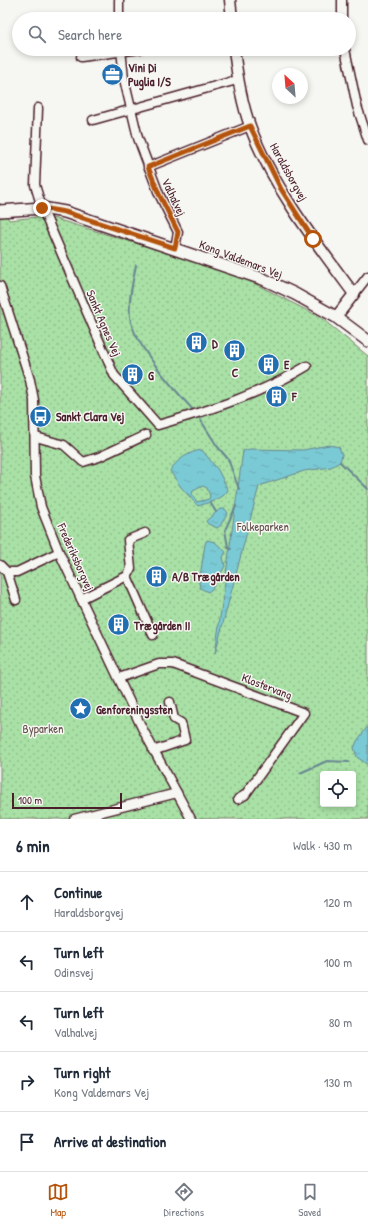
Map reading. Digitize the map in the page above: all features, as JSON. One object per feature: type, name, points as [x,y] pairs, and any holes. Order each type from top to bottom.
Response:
[{"type":"main road","name":"Kong Valdemars Vej","points":[[0,211],[27,207],[65,212],[263,279],[295,294],[336,317],[368,341]]},
{"type":"street","points":[[119,0],[119,12]]},
{"type":"street","points":[[230,0],[231,12]]},
{"type":"street","points":[[342,0],[342,12]]},
{"type":"street","points":[[81,57],[87,56]]},
{"type":"street","name":"Valhalvej","points":[[122,56],[124,79],[131,110],[148,167],[159,194],[178,232],[175,248]]},
{"type":"street","name":"Haraldsborgvej","points":[[235,56],[237,80],[250,126],[281,189],[313,239],[354,294]]},
{"type":"street","points":[[346,56],[357,106],[368,140]]},
{"type":"street","points":[[93,120],[237,80]]},
{"type":"street","name":"Sankt Agnes Vej","points":[[38,108],[35,180],[42,208],[114,375],[158,425],[202,413],[253,395],[284,380],[307,366]]},
{"type":"street","points":[[148,167],[250,126]]},
{"type":"street","points":[[336,317],[368,276]]},
{"type":"street","name":"Frederiksborgvej","points":[[0,286],[30,380],[35,408],[36,483],[41,506],[59,552],[118,678],[177,794],[192,819]]},
{"type":"street","points":[[36,438],[55,441],[64,445],[83,462],[99,457],[146,436]]},
{"type":"street","points":[[81,599],[127,576],[131,569],[128,540],[145,533]]},
{"type":"street","points":[[7,572],[17,572],[26,569],[59,552]]},
{"type":"street","points":[[0,565],[7,572],[16,600]]},
{"type":"street","points":[[127,576],[152,634]]},
{"type":"street","name":"Klostervang","points":[[118,678],[159,664],[173,664],[304,713],[245,795],[238,799]]},
{"type":"street","points":[[154,750],[185,740],[180,723],[174,719],[170,702]]},
{"type":"street","points":[[74,819],[177,794]]},
{"type":"green space","points":[[0,203],[9,220],[46,216],[234,273],[320,317],[368,356],[368,819],[0,819]]},
{"type":"water","points":[[329,445],[339,447],[342,455],[340,462],[331,467],[304,471],[259,486],[215,654],[243,451],[250,449],[303,450]]},
{"type":"water","points":[[202,450],[218,470],[228,490],[223,496],[198,506],[180,486],[170,471],[179,460],[188,454]],"holes":[[[203,486],[207,488],[210,496],[209,499],[197,502],[192,494],[193,491]]]},
{"type":"water","points":[[220,509],[225,509],[228,513],[220,526],[217,528],[208,524],[206,521]]},
{"type":"water","points":[[207,540],[215,542],[226,552],[223,557],[225,566],[212,589],[208,592],[200,588],[199,583],[205,544]]},
{"type":"water","points":[[368,726],[368,765],[357,757],[354,748],[357,741]]},
{"type":"waterway","points":[[136,265],[130,304],[130,317],[133,328],[156,367],[194,411]]},
{"type":"waterway","points":[[200,419],[217,446],[228,459],[239,489]]},
{"type":"waterway","points":[[340,462],[368,489]]},
{"type":"waterway","points":[[210,502],[216,512]]},
{"type":"waterway","points":[[231,549],[228,547],[225,530],[236,506]]},
{"type":"waterway","points":[[300,773],[327,761],[349,762]]},
{"type":"place","name":"Vini Di Puglia I/S","points":[[112,74]]},
{"type":"place","name":"D","points":[[197,343]]},
{"type":"place","name":"C","points":[[235,351]]},
{"type":"place","name":"E","points":[[268,364]]},
{"type":"place","name":"G","points":[[133,375]]},
{"type":"place","name":"F","points":[[277,396]]},
{"type":"place","name":"Sankt Clara Vej","points":[[40,416]]},
{"type":"place","name":"A/B Trægården","points":[[157,576]]},
{"type":"place","name":"Trægården II","points":[[118,625]]},
{"type":"place","name":"Genforeningssten","points":[[81,709]]},
{"type":"route","points":[[42,208],[65,212],[175,248],[178,232],[159,194],[148,167],[250,126],[281,189],[313,239]]},
{"type":"park label","name":"Folkeparken","points":[[263,526]]},
{"type":"park label","name":"Byparken","points":[[43,728]]}]
